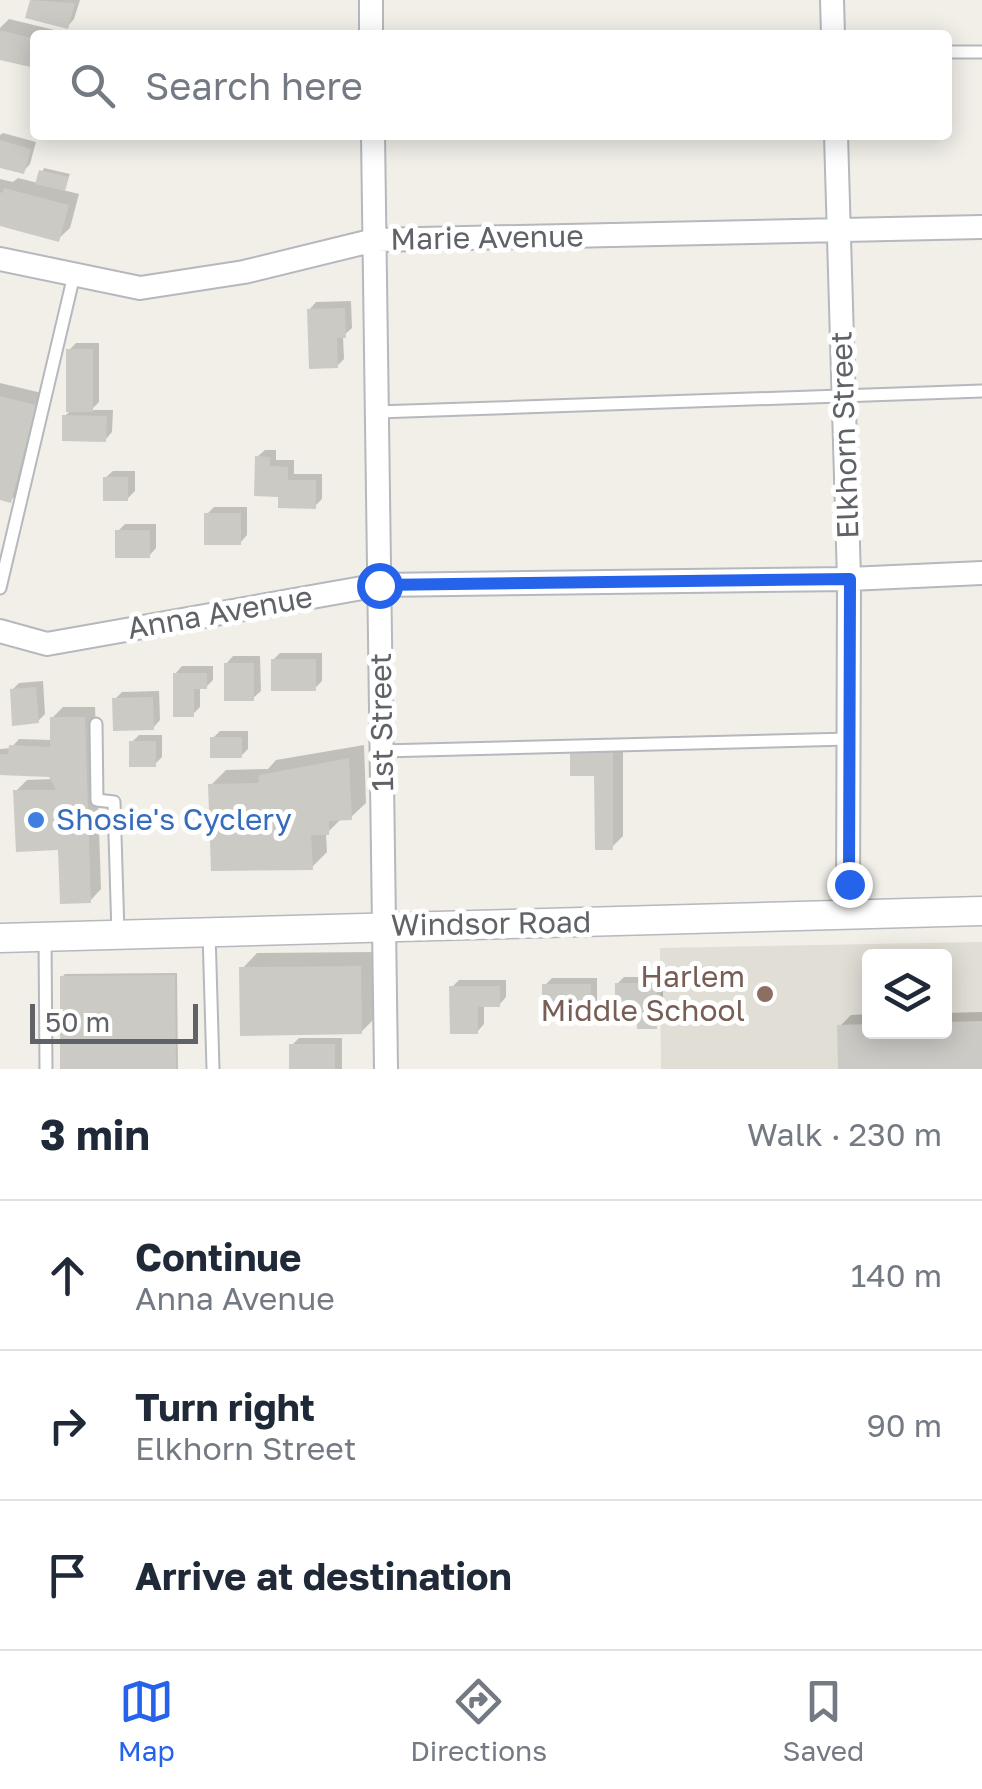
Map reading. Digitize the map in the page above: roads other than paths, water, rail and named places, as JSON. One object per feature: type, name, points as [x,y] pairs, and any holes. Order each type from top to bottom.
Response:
[{"type":"street","points":[[371,0],[372,30]]},
{"type":"street","points":[[832,0],[833,30]]},
{"type":"street","name":"1st Street","points":[[373,140],[386,1069]]},
{"type":"street","name":"Elkhorn Street","points":[[836,140],[850,579],[848,915]]},
{"type":"street","name":"Marie Avenue","points":[[0,258],[140,288],[244,272],[375,240],[982,227]]},
{"type":"street","name":"Anna Avenue","points":[[0,631],[47,644],[379,585],[850,579],[982,573]]},
{"type":"street","name":"Windsor Road","points":[[0,938],[982,912]]},
{"type":"lane","points":[[952,52],[982,52]]},
{"type":"lane","points":[[0,588],[74,275]]},
{"type":"lane","points":[[377,412],[982,391]]},
{"type":"lane","points":[[96,724],[98,800],[114,802],[118,934]]},
{"type":"lane","points":[[382,751],[849,739]]},
{"type":"lane","points":[[209,932],[214,1069]]},
{"type":"lane","points":[[45,936],[46,1069]]},
{"type":"place","name":"Shosie's Cyclery","points":[[36,820]]},
{"type":"place","name":"Harlem Middle School","points":[[765,994]]}]
